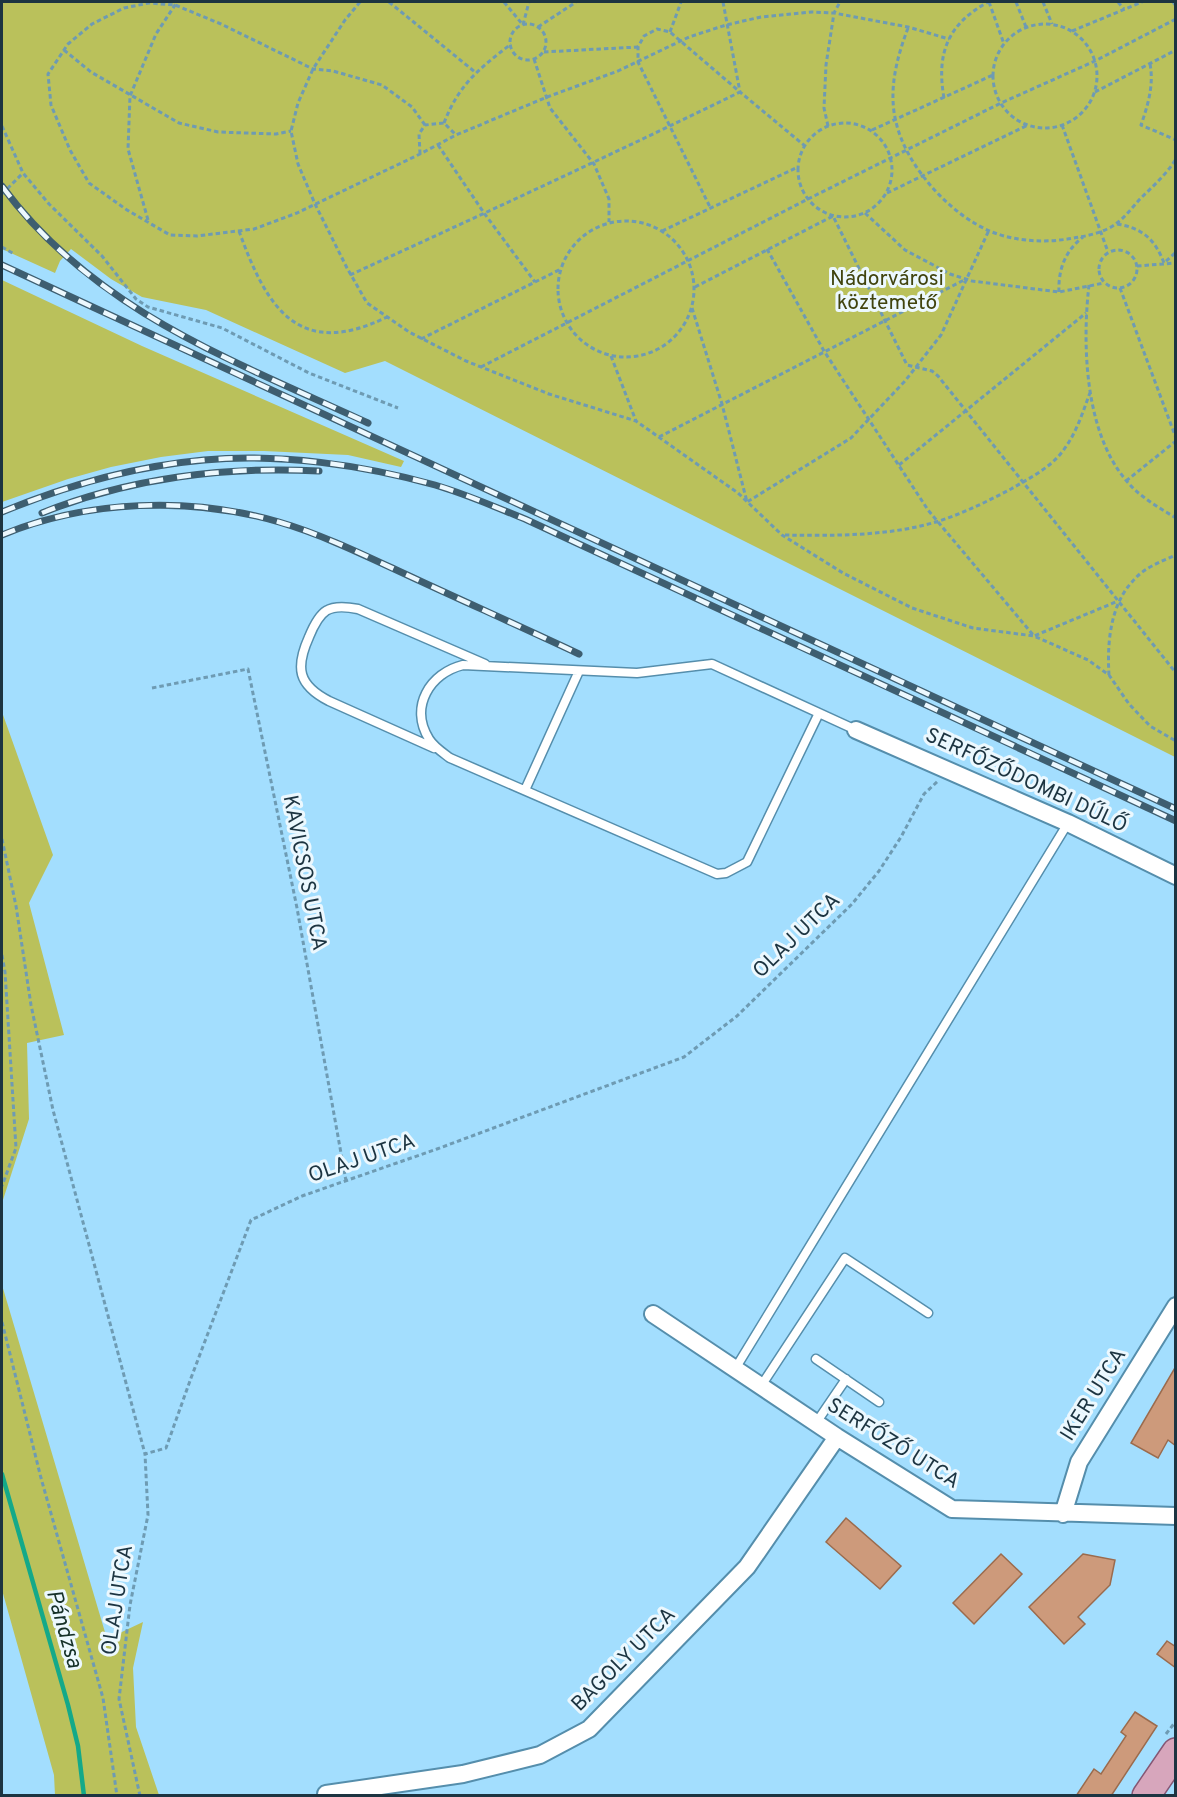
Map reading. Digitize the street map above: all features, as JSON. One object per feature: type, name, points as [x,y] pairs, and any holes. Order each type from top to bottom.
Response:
[{"type":"main road","points":[[1146,1796],[1176,1752]]},
{"type":"street","name":"SERFŐZŐDOMBI DŰLŐ","points":[[856,730],[1068,823],[1176,876]]},
{"type":"street","name":"IKER UTCA","points":[[1063,1514],[1079,1462],[1176,1306]]},
{"type":"street","name":"SERFŐZŐ UTCA","points":[[653,1314],[837,1437],[952,1509],[1176,1516]]},
{"type":"street","name":"BAGOLY UTCA","points":[[326,1794],[463,1774],[540,1755],[588,1729],[747,1567],[837,1437]]},
{"type":"lane","points":[[491,667],[358,609],[339,606],[323,612],[316,619],[300,661],[300,670],[308,687],[329,701],[437,749],[450,758],[717,874],[726,873],[747,862],[819,713]]},
{"type":"lane","points":[[437,749],[424,731],[422,717],[424,694],[432,683],[451,668],[463,665],[637,673],[712,664],[856,730]]},
{"type":"lane","points":[[525,790],[579,671]]},
{"type":"lane","points":[[735,1369],[1068,823]]},
{"type":"lane","points":[[761,1386],[845,1258],[928,1312]]},
{"type":"lane","points":[[816,1359],[879,1402]]},
{"type":"lane","points":[[816,1423],[846,1379]]},
{"type":"path","points":[[360,2],[345,20],[313,69],[298,103],[291,131],[298,164],[315,204],[368,303],[421,339],[481,367],[549,394],[636,421],[723,482],[782,535],[843,573],[912,608],[973,628],[1034,636],[1088,660],[1109,675],[1129,704],[1150,726],[1176,741]]},
{"type":"path","points":[[389,2],[475,72]]},
{"type":"path","points":[[504,2],[523,25],[538,27],[576,2]]},
{"type":"path","points":[[529,2],[523,25],[513,32],[512,49],[519,57],[534,59],[544,52],[638,47]]},
{"type":"path","points":[[670,32],[681,2]]},
{"type":"path","points":[[723,2],[740,92]]},
{"type":"path","points":[[828,126],[824,108],[826,65],[834,13],[840,2]]},
{"type":"path","points":[[944,98],[940,75],[949,39],[962,20],[989,2],[1004,44]]},
{"type":"path","points":[[1016,2],[1026,27]]},
{"type":"path","points":[[1043,2],[1052,24]]},
{"type":"path","points":[[1118,2],[1125,10]]},
{"type":"path","points":[[1072,31],[1142,2]]},
{"type":"path","points":[[1173,2],[1176,6]]},
{"type":"path","points":[[425,125],[412,107],[382,85],[333,71],[313,69],[176,3],[149,3],[124,8],[92,24],[64,50],[48,74],[51,105],[70,150],[89,183],[127,210],[170,235],[197,236],[255,229],[297,213],[456,135],[638,62],[681,41],[726,25],[761,17],[812,12],[834,13],[908,27],[949,39]]},
{"type":"path","points":[[148,221],[128,149],[130,96],[156,34],[176,3]]},
{"type":"path","points":[[481,367],[808,199],[1001,103],[1095,61],[1176,19]]},
{"type":"path","points":[[1052,24],[1072,31],[1090,49],[1095,61],[1098,77],[1095,92],[1088,106],[1076,118],[1062,125],[1045,128],[1028,125],[1012,116],[1001,103],[995,89],[993,75],[996,58],[1004,44],[1026,27],[1052,24]]},
{"type":"path","points":[[538,27],[545,35],[544,52]]},
{"type":"path","points":[[908,27],[895,68],[892,96],[895,120],[906,150],[922,176],[943,198],[968,218],[989,230],[1040,242],[1084,236],[1100,231],[1116,224],[1168,171],[1176,159]]},
{"type":"path","points":[[711,209],[638,62],[638,47],[644,36],[657,29],[670,32],[805,146]]},
{"type":"path","points":[[444,123],[452,102],[475,72],[511,44]]},
{"type":"path","points":[[64,50],[91,72],[179,123],[218,132],[276,134],[291,131]]},
{"type":"path","points":[[1095,92],[1176,50]]},
{"type":"path","points":[[534,59],[550,108],[594,164],[609,199],[609,223]]},
{"type":"path","points":[[1150,64],[1151,92],[1141,125],[1176,140]]},
{"type":"path","points":[[871,131],[993,75]]},
{"type":"path","points":[[351,274],[594,164],[740,92]]},
{"type":"path","points":[[425,125],[444,123]]},
{"type":"path","points":[[444,123],[456,135]]},
{"type":"path","points":[[842,123],[857,124],[871,131],[887,147],[891,158],[892,170],[887,193],[878,205],[855,217],[833,216],[824,212],[808,199],[799,178],[798,167],[805,146],[815,134],[828,126],[842,123]]},
{"type":"path","points":[[420,154],[419,134],[425,125]]},
{"type":"path","points":[[887,193],[1028,125]]},
{"type":"path","points":[[1062,125],[1108,252]]},
{"type":"path","points":[[2,126],[23,173],[49,204],[102,256],[136,299],[148,307],[222,328],[309,373],[398,408]]},
{"type":"path","points":[[438,145],[535,282]]},
{"type":"path","points":[[662,231],[798,167]]},
{"type":"path","points":[[2,194],[23,173]]},
{"type":"path","points":[[865,213],[905,250],[950,274],[1012,288],[1059,292],[1104,283],[1120,288],[1135,278],[1137,266],[1131,254],[1120,249],[1108,252],[1098,266],[1104,283]]},
{"type":"path","points":[[695,287],[833,216]]},
{"type":"path","points":[[833,216],[883,321],[907,365],[932,371],[938,376],[1176,673]]},
{"type":"path","points":[[628,220],[646,223],[662,231],[678,244],[688,260],[695,287],[692,308],[684,327],[670,342],[652,353],[632,358],[611,356],[594,350],[578,338],[567,323],[560,306],[558,287],[561,269],[571,248],[588,232],[609,223],[628,220]]},
{"type":"path","points":[[1116,224],[1134,227],[1148,238],[1159,249],[1164,263]]},
{"type":"path","points":[[747,502],[851,438],[868,421],[941,335],[989,230]]},
{"type":"path","points":[[239,231],[249,259],[273,300],[299,327],[321,334],[344,333],[370,326],[387,317]]},
{"type":"path","points":[[1059,292],[1058,281],[1062,263],[1072,246],[1084,236]]},
{"type":"path","points":[[2,247],[14,254]]},
{"type":"path","points":[[767,249],[824,351],[898,466],[938,521],[1034,636]]},
{"type":"path","points":[[1164,263],[1176,252]]},
{"type":"path","points":[[1137,266],[1176,263]]},
{"type":"path","points":[[421,339],[561,269]]},
{"type":"path","points":[[659,437],[966,279]]},
{"type":"path","points":[[1089,285],[1086,312],[1087,361],[1096,421],[1104,446],[1126,481],[1176,518]]},
{"type":"path","points":[[1120,288],[1176,439],[1126,481]]},
{"type":"path","points":[[692,308],[722,404],[747,502]]},
{"type":"path","points":[[898,466],[1086,312]]},
{"type":"path","points":[[611,356],[636,421]]},
{"type":"path","points":[[782,535],[815,536],[911,528],[966,511],[1034,477],[1061,454],[1077,429],[1090,390]]},
{"type":"path","points":[[1109,675],[1107,655],[1118,601],[1132,581],[1150,567],[1176,555]]},
{"type":"path","points":[[1034,636],[1118,601]]},
{"type":"path","name":"KAVICSOS UTCA","points":[[152,688],[249,669],[297,908],[346,1181]]},
{"type":"path","name":"OLAJ UTCA","points":[[140,1796],[119,1699],[130,1605],[148,1515],[145,1454],[166,1448],[190,1378],[251,1220],[302,1196],[437,1149],[684,1057],[737,1016],[852,904],[879,871],[901,837],[924,794],[933,784],[956,772]]},
{"type":"path","points":[[2,839],[16,906],[31,1005],[53,1110],[145,1454]]},
{"type":"path","points":[[2,955],[16,1148],[2,1186]]},
{"type":"path","points":[[2,1322],[41,1478],[103,1698],[117,1796]]},
{"type":"green space","name":"Nádorvárosi köztemető","points":[[2,2],[1175,2],[1175,757],[385,361],[345,373],[206,310],[142,297],[111,279],[71,249],[60,261],[55,273],[2,249]]},
{"type":"green space","points":[[2,280],[142,346],[404,461],[401,467],[348,455],[208,451],[111,467],[2,502]]},
{"type":"green space","points":[[2,712],[53,855],[29,903],[64,1035],[27,1043],[29,1119],[2,1203]]},
{"type":"green space","points":[[2,1285],[107,1639],[143,1622],[133,1668],[136,1727],[159,1795],[55,1795],[54,1775],[2,1590]]},
{"type":"building","points":[[1176,1366],[1176,1446],[1168,1440],[1158,1458],[1131,1443]]},
{"type":"building","points":[[846,1518],[901,1566],[880,1589],[826,1542]]},
{"type":"building","points":[[1001,1554],[1022,1574],[974,1624],[953,1603]]},
{"type":"building","points":[[1083,1554],[1115,1560],[1110,1585],[1078,1617],[1085,1624],[1064,1644],[1029,1607]]},
{"type":"building","points":[[1167,1641],[1176,1647],[1176,1668],[1157,1654]]},
{"type":"building","points":[[1135,1712],[1157,1726],[1111,1796],[1076,1796],[1094,1769],[1101,1774],[1126,1736],[1121,1732]]},
{"type":"waterway","name":"Pándzsa","points":[[2,1474],[68,1705],[78,1746],[84,1796]]},
{"type":"railway","points":[[2,186],[38,229],[79,267],[122,299],[169,328],[217,353],[368,423]]},
{"type":"railway","points":[[2,265],[1176,809]]},
{"type":"railway","points":[[2,512],[101,478],[178,463],[233,458],[321,462],[350,466],[435,485],[525,519],[1176,821]]},
{"type":"railway","points":[[42,513],[109,491],[178,477],[249,471],[319,471]]},
{"type":"railway","points":[[2,535],[35,523],[104,509],[175,505],[245,514],[279,522],[332,541],[579,654]]}]
